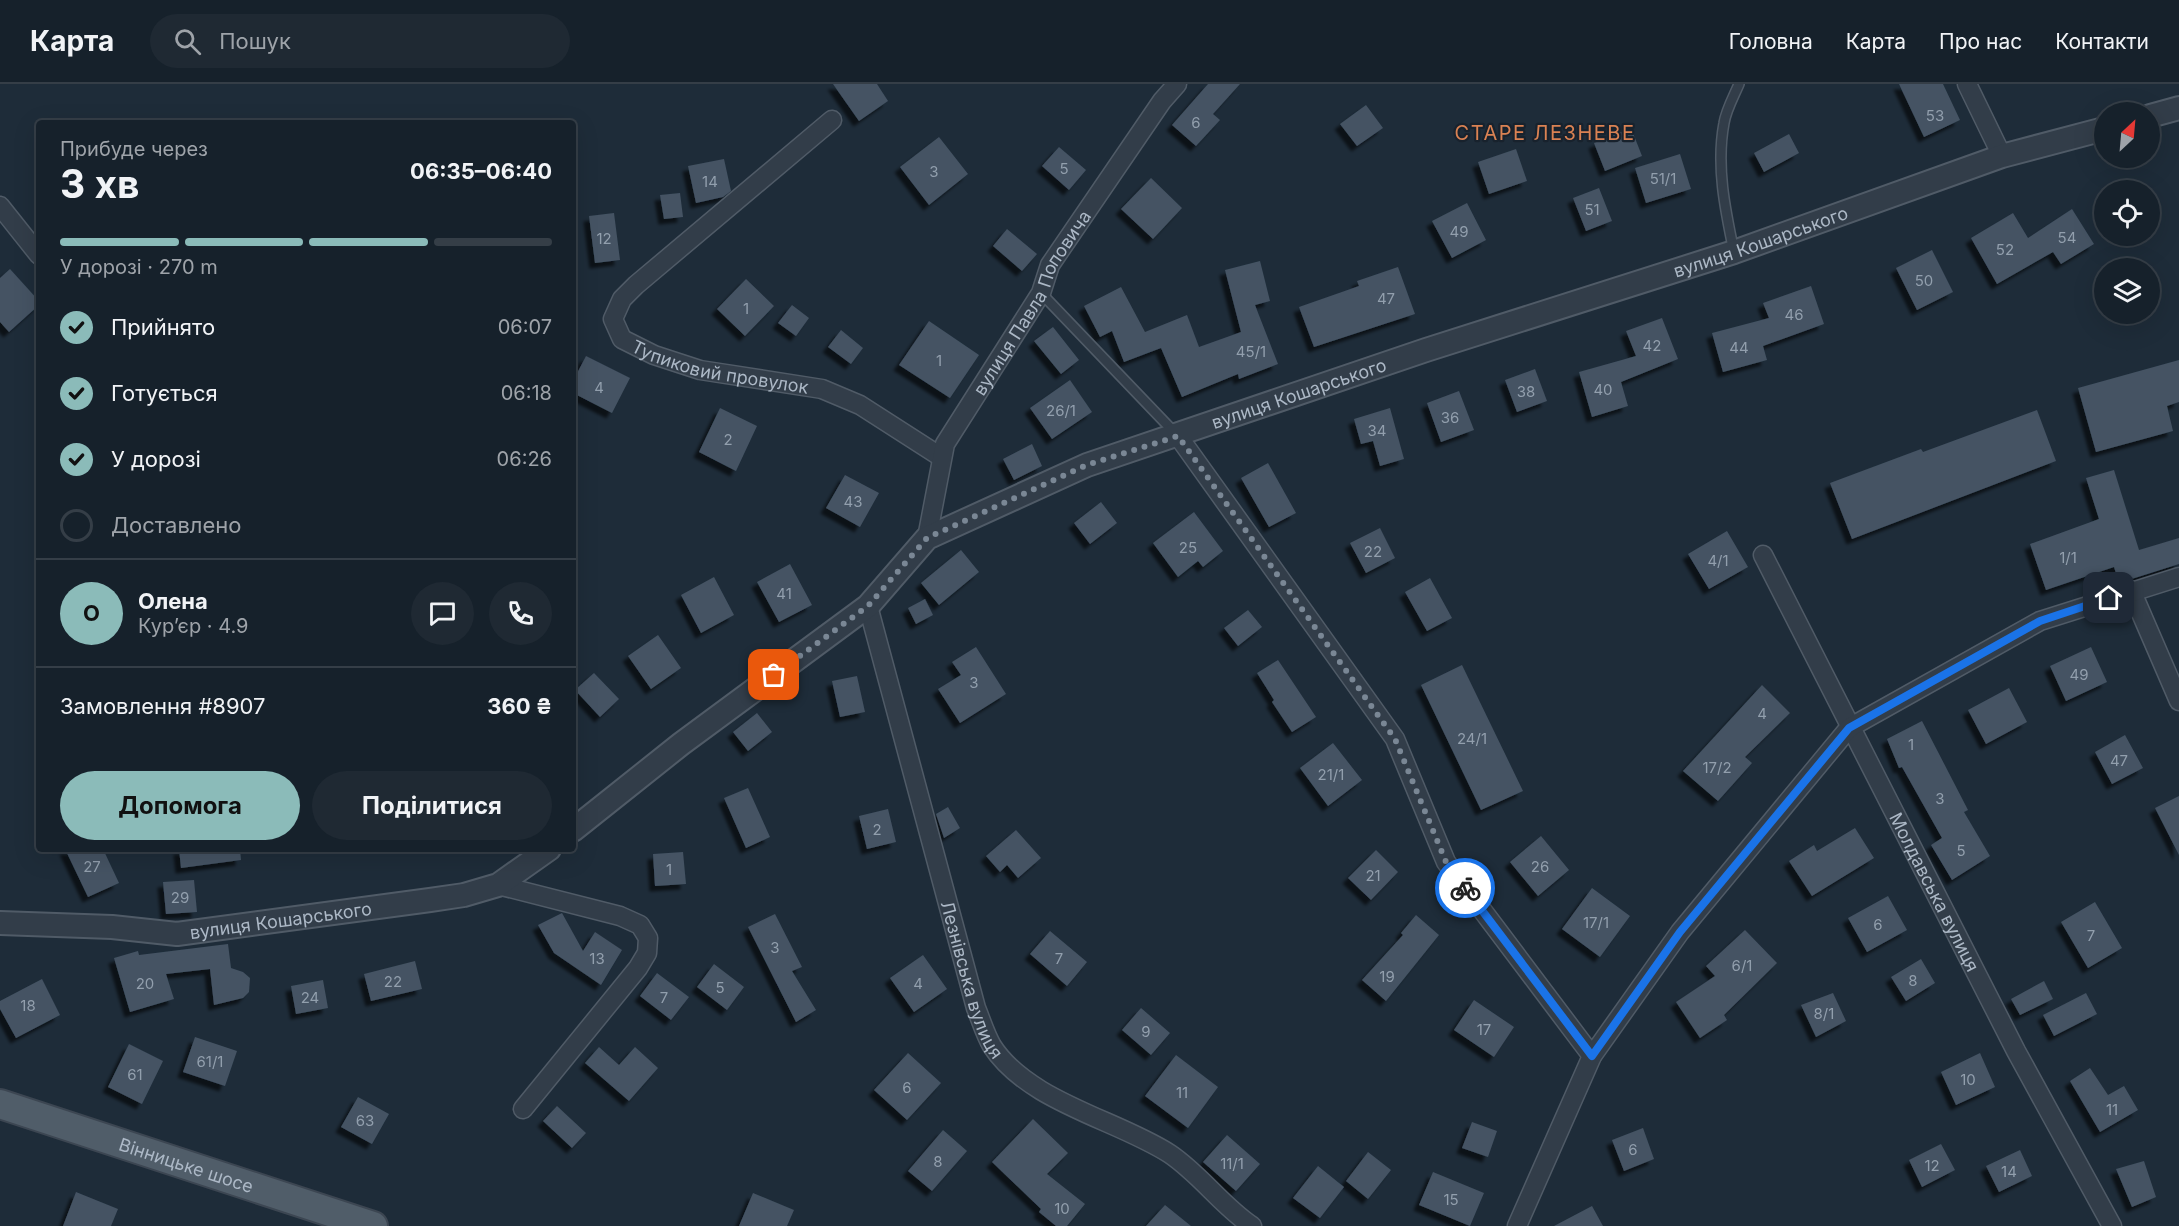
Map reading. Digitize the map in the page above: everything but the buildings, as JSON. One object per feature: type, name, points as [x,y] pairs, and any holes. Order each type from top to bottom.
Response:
[{"type":"main road","name":"Вінницьке шосе","points":[[0,1104],[354,1223]]},
{"type":"street","name":"вулиця Павла Поповича","points":[[927,538],[945,444],[1041,293],[1050,265],[1162,101],[1177,84]]},
{"type":"street","points":[[1967,84],[2002,156]]},
{"type":"street","points":[[2160,113],[2179,108]]},
{"type":"street","name":"Тупиковий провулок","points":[[832,120],[636,285],[622,299],[613,319],[622,339],[654,355],[700,370],[822,389],[860,405],[941,457]]},
{"type":"street","name":"вулиця Кошарського","points":[[576,828],[681,744],[868,606],[927,538],[1087,465],[1426,350],[1734,252],[2002,156],[2094,132]]},
{"type":"street","points":[[0,206],[36,251]]},
{"type":"street","points":[[1178,436],[1395,739],[1446,862],[1592,1056]]},
{"type":"street","name":"Молдавська вулиця","points":[[1763,555],[1849,728],[2016,1051],[2112,1226]]},
{"type":"street","points":[[1518,1226],[1592,1056],[1680,932],[1849,728],[2040,621],[2131,590],[2179,577]]},
{"type":"street","points":[[2131,590],[2179,701]]},
{"type":"street","name":"Лезнівська вулиця","points":[[868,606],[976,1008],[993,1046],[1017,1072],[1048,1094],[1171,1155],[1200,1179],[1231,1212],[1252,1226]]},
{"type":"street","name":"вулиця Кошарського","points":[[0,923],[112,927],[177,934],[464,896],[498,885],[545,852]]},
{"type":"street","points":[[498,885],[620,916],[640,925],[648,938],[647,953],[638,968],[524,1108]]},
{"type":"lane","points":[[1734,252],[1723,198],[1721,148],[1724,120],[1739,84]]},
{"type":"lane","points":[[1041,293],[1178,436]]},
{"type":"way so far","points":[[774,675],[868,606],[927,538],[1087,465],[1178,436],[1395,739],[1446,862],[1465,888]]},
{"type":"district","name":"СТАРЕ ЛЕЗНЕВЕ","points":[[1545,133]]},
{"type":"route","points":[[1465,888],[1592,1056],[1680,932],[1849,728],[2040,621],[2109,598]]}]
